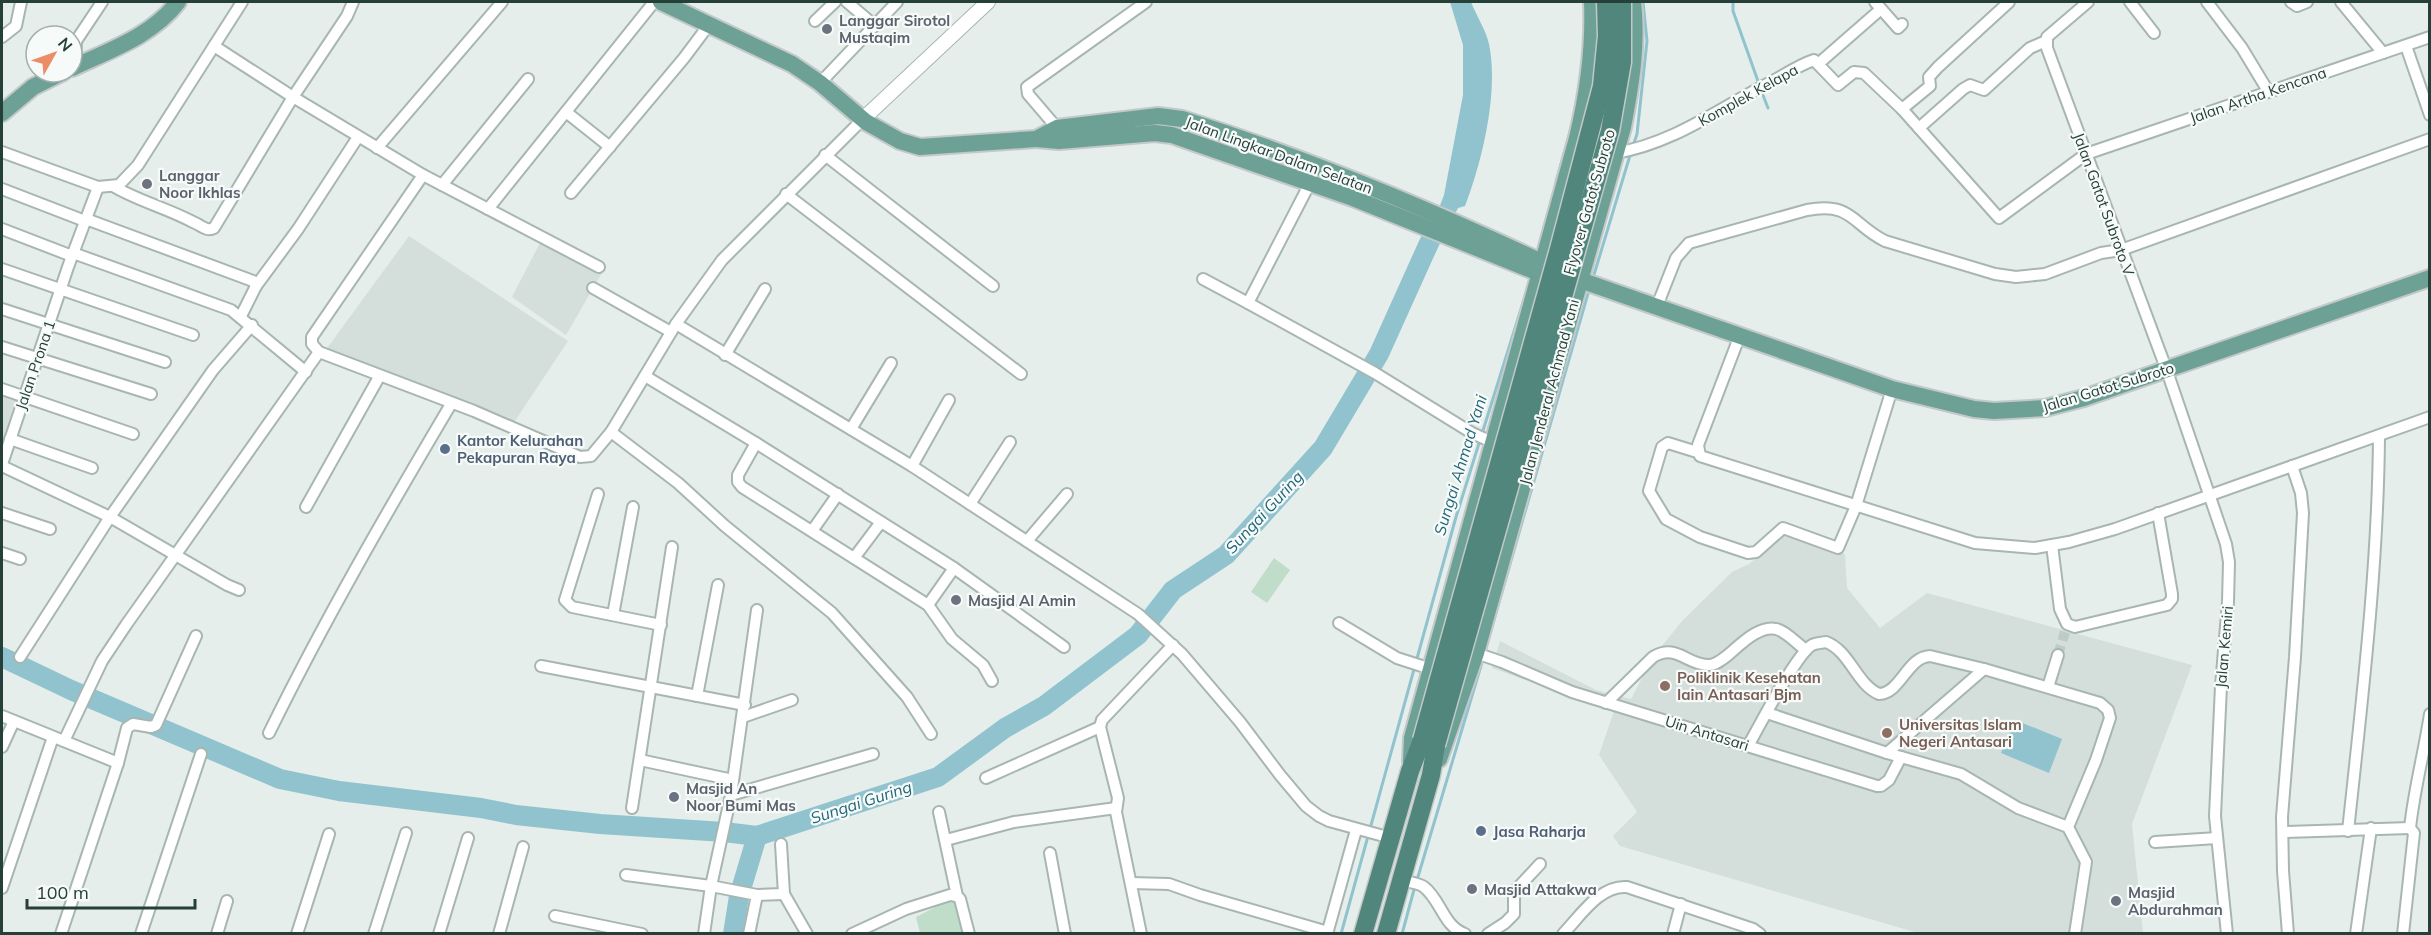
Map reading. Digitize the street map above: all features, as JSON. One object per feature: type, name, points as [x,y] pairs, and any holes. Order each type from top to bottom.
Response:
[{"type":"highway","name":"Flyover Gatot Subroto","points":[[1429,743],[1602,86],[1607,36],[1606,2]]},
{"type":"highway","name":"Flyover Gatot Subroto","points":[[1429,743],[1610,131],[1622,62],[1622,2]]},
{"type":"highway","points":[[1363,933],[1385,837],[1411,768],[1429,743]]},
{"type":"highway","name":"Jalan Jenderal Achmad Yani","points":[[1386,933],[1411,883],[1431,775],[1429,743]]},
{"type":"main road","points":[[84,62],[136,38],[159,21],[178,2]]},
{"type":"main road","points":[[661,2],[792,64],[820,83],[863,119],[900,141],[920,147],[1036,140],[1058,134]]},
{"type":"main road","points":[[1411,768],[1412,738],[1489,441],[1519,344],[1533,263],[1564,184],[1588,93],[1593,36],[1592,2]]},
{"type":"main road","name":"Jalan Jenderal Achmad Yani","points":[[1431,775],[1444,748],[1479,654],[1560,356],[1593,285],[1602,199],[1626,151],[1623,127],[1634,68],[1633,2]]},
{"type":"main road","points":[[2,113],[39,84]]},
{"type":"main road","name":"Jalan Lingkar Dalam Selatan","points":[[1058,134],[1158,116],[1182,120],[1358,182],[1430,220]]},
{"type":"main road","name":"Jalan Lingkar Dalam Selatan","points":[[1058,134],[1155,133],[1172,135],[1310,183],[1430,220],[1593,285]]},
{"type":"main road","points":[[1564,184],[1565,224],[1574,232],[1585,229],[1602,199]]},
{"type":"main road","name":"Jalan Gatot Subroto","points":[[1593,285],[1892,389],[1974,409],[2015,410],[2045,408],[2065,403],[2167,371],[2430,278]]},
{"type":"main road","points":[[1519,344],[1540,323],[1546,323],[1555,329],[1560,356]]},
{"type":"street","points":[[2,37],[16,26],[21,2]]},
{"type":"street","points":[[84,29],[102,2]]},
{"type":"street","points":[[2,152],[98,188],[118,185],[138,165],[242,2]]},
{"type":"street","points":[[113,186],[143,201],[167,209],[205,229],[212,230],[220,221],[293,97],[354,2]]},
{"type":"street","points":[[377,148],[502,2]]},
{"type":"street","points":[[488,209],[654,2]]},
{"type":"street","points":[[814,21],[835,2]]},
{"type":"street","points":[[846,2],[874,25]]},
{"type":"street","points":[[820,83],[897,2]]},
{"type":"street","points":[[423,176],[312,337],[312,344],[320,352],[379,377],[580,457],[591,456],[611,432],[674,328],[722,260],[825,155],[988,2]]},
{"type":"street","points":[[1058,134],[1028,94],[1027,87],[1146,2]]},
{"type":"street","points":[[2009,2],[1938,67],[1929,77],[1930,86],[1902,109],[1919,128],[1963,89],[1970,85],[1984,90],[2030,48],[2047,39],[2088,2]]},
{"type":"street","points":[[2130,2],[2154,33]]},
{"type":"street","points":[[2207,2],[2242,48],[2268,91]]},
{"type":"street","points":[[2291,2],[2297,6],[2307,2]]},
{"type":"street","points":[[2341,2],[2383,52]]},
{"type":"street","points":[[1818,64],[1878,5],[1898,28],[1902,24]]},
{"type":"street","points":[[571,193],[708,26]]},
{"type":"street","name":"Jalan Artha Kencana","points":[[1919,128],[1999,218],[2086,154],[2430,38]]},
{"type":"street","name":"Jalan Gatot Subroto V","points":[[2047,39],[2048,54],[2167,371]]},
{"type":"street","points":[[214,46],[423,176],[599,267]]},
{"type":"street","points":[[2406,46],[2430,115]]},
{"type":"street","name":"Komplek Kelapa","points":[[1626,151],[1697,123],[1814,60],[1838,85],[1854,72],[1864,73],[1902,109]]},
{"type":"street","points":[[442,185],[528,79]]},
{"type":"street","points":[[566,112],[610,147]]},
{"type":"street","points":[[241,316],[256,286],[298,229],[358,137]]},
{"type":"street","points":[[1657,306],[1676,258],[1689,243],[1821,208],[1846,212],[1885,241],[1995,274],[2016,277],[2046,274],[2101,253],[2121,250],[2430,139]]},
{"type":"street","points":[[825,155],[993,286]]},
{"type":"street","points":[[1248,303],[1310,183]]},
{"type":"street","name":"Jalan Prona 1","points":[[2,465],[60,290],[98,188]]},
{"type":"street","points":[[2,189],[251,280],[256,286]]},
{"type":"street","points":[[786,194],[1021,374]]},
{"type":"street","points":[[2,229],[193,296],[241,316],[306,372]]},
{"type":"street","points":[[2,269],[193,335]]},
{"type":"street","points":[[1203,279],[1375,373],[1472,433],[1489,441]]},
{"type":"street","points":[[593,288],[725,355],[851,429],[912,466],[1138,614],[1173,645],[1240,722],[1306,806],[1319,816],[1385,837]]},
{"type":"street","points":[[725,355],[765,289]]},
{"type":"street","points":[[2,309],[48,326],[165,362]]},
{"type":"street","points":[[20,657],[110,517],[213,370],[252,326]]},
{"type":"street","points":[[1697,452],[1740,335]]},
{"type":"street","points":[[2,347],[151,394]]},
{"type":"street","points":[[2,888],[58,739],[102,662],[175,554],[320,352]]},
{"type":"street","points":[[851,429],[891,363]]},
{"type":"street","name":"Jalan Kemiri","points":[[2167,371],[2223,530],[2229,562],[2215,816],[2227,933]]},
{"type":"street","points":[[645,376],[954,568],[1064,647]]},
{"type":"street","points":[[306,507],[379,377]]},
{"type":"street","points":[[2,389],[133,434]]},
{"type":"street","points":[[1892,389],[1856,506],[1839,548],[1784,528],[1752,554],[1710,540],[1666,519],[1649,491],[1665,444],[1668,443],[1697,452],[1705,458],[1856,506],[1975,543],[2018,548],[2052,545],[2115,529],[2430,417]]},
{"type":"street","points":[[912,466],[949,400]]},
{"type":"street","points":[[269,734],[302,667],[451,404]]},
{"type":"street","points":[[611,432],[678,483],[725,526],[832,614],[907,697],[931,734]]},
{"type":"street","points":[[2348,831],[2374,573],[2379,501],[2379,436]]},
{"type":"street","points":[[10,439],[92,468]]},
{"type":"street","points":[[970,504],[1010,442]]},
{"type":"street","points":[[756,443],[738,475],[738,482],[742,487],[928,605],[952,639],[983,665],[992,681]]},
{"type":"street","points":[[2,465],[110,517],[239,590]]},
{"type":"street","points":[[2288,933],[2283,871],[2284,780],[2298,616],[2303,513],[2301,493],[2292,466]]},
{"type":"street","points":[[598,494],[565,600],[572,607],[661,625]]},
{"type":"street","points":[[812,531],[838,494]]},
{"type":"street","points":[[1027,541],[1067,494]]},
{"type":"street","points":[[613,615],[633,507]]},
{"type":"street","points":[[2,513],[50,529]]},
{"type":"street","points":[[2052,545],[2060,609],[2066,628],[2170,603],[2172,594],[2158,513]]},
{"type":"street","points":[[854,558],[881,522]]},
{"type":"street","points":[[632,808],[672,547]]},
{"type":"street","points":[[2,553],[20,559]]},
{"type":"street","points":[[928,605],[954,568]]},
{"type":"street","points":[[698,696],[718,585]]},
{"type":"street","points":[[704,933],[721,832],[731,795],[758,610]]},
{"type":"street","points":[[1339,623],[1397,658],[1431,669]]},
{"type":"street","points":[[1606,703],[1645,664],[1661,652],[1672,651],[1701,664],[1714,665],[1750,638],[1768,628],[1778,629],[1806,650]]},
{"type":"street","points":[[61,933],[129,725],[134,723],[151,727],[156,725],[196,636]]},
{"type":"street","points":[[1748,746],[1788,676],[1806,650],[1816,644],[1826,642],[1832,645],[1843,654],[1871,689],[1882,694],[1923,656],[1984,669],[2100,703],[2108,710],[2110,718],[2096,760],[2068,827]]},
{"type":"street","points":[[1141,933],[1116,808],[1118,798],[1100,727],[1102,720],[1173,645]]},
{"type":"street","name":"Uin Antasari","points":[[1479,654],[1572,692],[1877,786],[1889,780],[1901,757]]},
{"type":"street","points":[[2048,687],[2058,655]]},
{"type":"street","points":[[540,666],[745,705]]},
{"type":"street","points":[[1887,753],[1984,669]]},
{"type":"street","points":[[743,717],[792,700]]},
{"type":"street","points":[[1767,713],[1887,753],[1961,774],[2018,808],[2068,827],[2086,862],[2075,933]]},
{"type":"street","points":[[2403,933],[2414,833],[2410,828],[2430,714]]},
{"type":"street","points":[[2,716],[118,763]]},
{"type":"street","points":[[2,747],[14,721]]},
{"type":"street","points":[[986,778],[1100,727]]},
{"type":"street","points":[[141,933],[201,754]]},
{"type":"street","points":[[731,795],[873,754]]},
{"type":"street","points":[[640,760],[733,780]]},
{"type":"street","points":[[946,840],[1014,822],[1116,808]]},
{"type":"street","points":[[939,812],[957,896],[960,899],[969,933]]},
{"type":"street","points":[[2356,933],[2371,828]]},
{"type":"street","points":[[2283,832],[2410,828]]},
{"type":"street","points":[[1131,883],[1170,884],[1200,895],[1328,932],[1359,830]]},
{"type":"street","points":[[374,933],[406,833]]},
{"type":"street","points":[[297,933],[329,834]]},
{"type":"street","points":[[439,933],[468,838]]},
{"type":"street","points":[[2155,842],[2217,838]]},
{"type":"street","points":[[781,844],[784,894],[807,933]]},
{"type":"street","points":[[499,933],[523,847]]},
{"type":"street","points":[[1050,854],[1065,933]]},
{"type":"street","points":[[1488,933],[1514,914],[1514,892],[1540,864]]},
{"type":"street","points":[[626,875],[711,886],[757,895],[784,894]]},
{"type":"street","points":[[1411,883],[1434,899],[1448,921],[1465,933]]},
{"type":"street","points":[[1563,933],[1604,892],[1611,888],[1627,887],[1760,933]]},
{"type":"street","points":[[749,933],[757,895]]},
{"type":"street","points":[[852,933],[906,909],[950,895],[957,896]]},
{"type":"street","points":[[217,933],[227,901]]},
{"type":"street","points":[[1673,933],[1681,904]]},
{"type":"street","points":[[555,916],[642,933]]},
{"type":"shaded area","points":[[409,236],[568,341],[513,424],[325,351]]},
{"type":"shaded area","points":[[542,239],[603,271],[566,335],[512,297]]},
{"type":"shaded area","points":[[2,395],[17,400],[2,449]]},
{"type":"shaded area","name":"Universitas Islam Negeri Antasari","points":[[1788,531],[1845,555],[1847,588],[1880,628],[1927,593],[2192,665],[2132,824],[2143,933],[1918,933],[1620,846],[1613,836],[1637,812],[1599,755],[1614,711],[1492,668],[1500,641],[1596,690],[1631,699],[1653,657],[1683,620],[1732,572],[1749,564]]},
{"type":"green space","points":[[1274,558],[1290,570],[1267,603],[1251,592]]},
{"type":"green space","points":[[953,898],[963,933],[920,933],[916,917]]},
{"type":"water","points":[[1450,2],[1471,2],[1489,44],[1492,83],[1483,148],[1465,206],[1458,208],[1428,267],[1417,265],[1444,195],[1463,95],[1463,45]]},
{"type":"water","points":[[2015,720],[2062,739],[2049,773],[2001,753]]},
{"type":"waterway","name":"Sungai Ahmad Yani","points":[[1633,146],[1637,134],[1647,41],[1643,2]]},
{"type":"waterway","points":[[1733,2],[1733,11],[1759,84]]},
{"type":"waterway","points":[[1761,90],[1768,108]]},
{"type":"waterway","name":"Sungai Ahmad Yani","points":[[1556,182],[1572,125]]},
{"type":"waterway","name":"Sungai Ahmad Yani","points":[[1593,278],[1631,152]]},
{"type":"waterway","name":"Sungai Guring","points":[[2,657],[71,690],[280,779],[339,791],[481,808],[516,815],[757,836],[938,777],[1005,728],[1044,706],[1138,635],[1173,590],[1226,555],[1323,448],[1379,354],[1429,243]]},
{"type":"waterway","name":"Sungai Ahmad Yani","points":[[1487,644],[1589,290]]},
{"type":"waterway","name":"Sungai Ahmad Yani","points":[[1341,934],[1456,517],[1526,293]]},
{"type":"waterway","name":"Sungai Ahmad Yani","points":[[1417,880],[1483,659]]},
{"type":"waterway","name":"Sungai Guring","points":[[733,934],[739,896],[757,836]]},
{"type":"waterway","name":"Sungai Ahmad Yani","points":[[1402,934],[1415,886]]},
{"type":"tunnel","points":[[2058,655],[2065,632]]},
{"type":"place","name":"Langgar Sirotol Mustaqim","points":[[827,29]]},
{"type":"place","name":"Langgar Noor Ikhlas","points":[[147,184]]},
{"type":"place","name":"Kantor Kelurahan Pekapuran Raya","points":[[445,449]]},
{"type":"place","name":"Masjid Al Amin","points":[[956,600]]},
{"type":"place","name":"Poliklinik Kesehatan Iain Antasari Bjm","points":[[1665,686]]},
{"type":"place","name":"Universitas Islam Negeri Antasari","points":[[1887,733]]},
{"type":"place","name":"Masjid An Noor Bumi Mas","points":[[674,797]]},
{"type":"place","name":"Jasa Raharja","points":[[1481,831]]},
{"type":"place","name":"Masjid Attakwa","points":[[1472,889]]},
{"type":"place","name":"Masjid Abdurahman","points":[[2116,901]]}]
